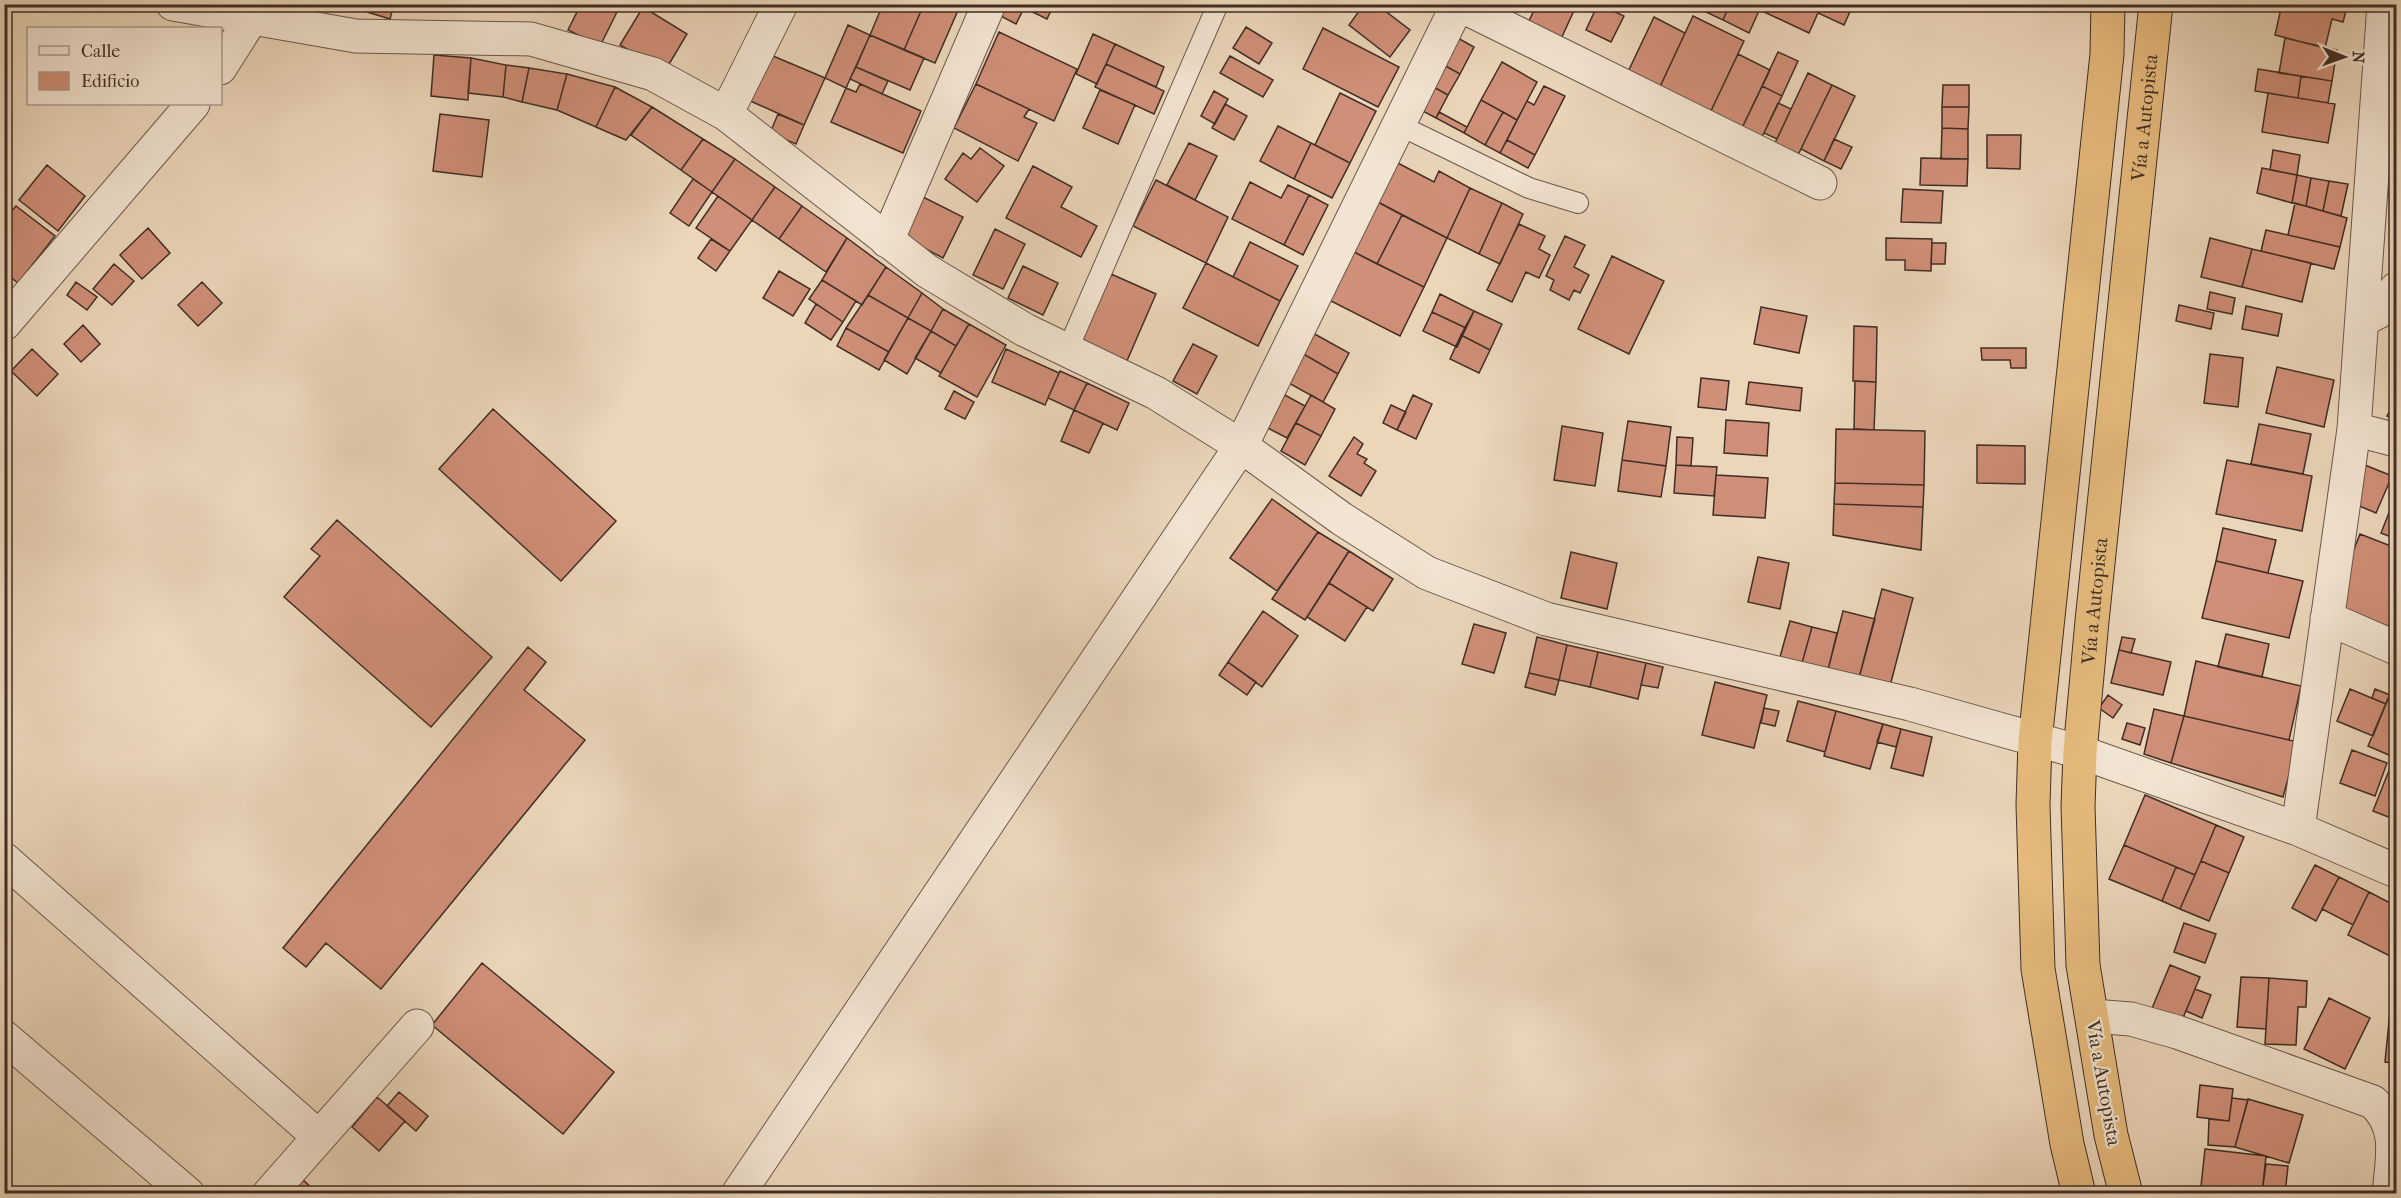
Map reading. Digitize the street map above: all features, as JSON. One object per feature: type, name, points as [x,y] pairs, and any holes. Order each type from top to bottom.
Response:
[{"type":"highway","points":[[2079,1194],[2067,1144],[2038,969],[2033,805],[2036,741],[2107,54],[2108,4]]},
{"type":"highway","name":"Vía a Autopista","points":[[2126,1194],[2111,1135],[2083,965],[2078,806],[2080,752],[2156,4]]},
{"type":"street","points":[[173,4],[356,36],[531,39],[653,74],[726,114],[927,271],[1025,330],[1156,393],[1241,446],[1342,519],[1427,573],[1546,619],[1910,704],[2080,752],[2298,829],[2397,871]]},
{"type":"street","points":[[726,114],[781,4]]},
{"type":"street","points":[[887,241],[989,4]]},
{"type":"street","points":[[2298,829],[2354,429],[2384,4]]},
{"type":"street","points":[[738,1194],[1241,446],[1458,5],[1820,183]]},
{"type":"street","points":[[222,65],[251,19]]},
{"type":"street","points":[[4,324],[192,105]]},
{"type":"street","points":[[2362,320],[2378,312],[2397,290]]},
{"type":"street","points":[[2354,429],[2397,440]]},
{"type":"street","points":[[2327,618],[2397,648]]},
{"type":"street","points":[[4,859],[319,1137]]},
{"type":"street","points":[[2092,1016],[2131,1019],[2177,1032],[2373,1102],[2394,1125],[2389,1194]]},
{"type":"street","points":[[269,1194],[417,1026]]},
{"type":"street","points":[[4,1037],[188,1194]]},
{"type":"lane","points":[[1066,351],[1218,4]]},
{"type":"lane","points":[[1399,125],[1529,188],[1578,203]]},
{"type":"building","points":[[341,4],[394,4],[390,19]]},
{"type":"building","points":[[581,4],[621,4],[600,46],[568,30]]},
{"type":"building","points":[[883,4],[924,4],[904,50],[870,35]]},
{"type":"building","points":[[924,4],[953,4],[959,8],[935,63],[904,50]]},
{"type":"building","points":[[996,4],[1026,4],[1016,24],[993,12]]},
{"type":"building","points":[[1026,4],[1054,4],[1047,19],[1024,8]]},
{"type":"building","points":[[1364,4],[1376,4],[1410,30],[1390,57],[1349,25]]},
{"type":"building","points":[[1537,4],[1577,4],[1560,41],[1527,25]]},
{"type":"building","points":[[1598,4],[1624,16],[1611,42],[1586,30]]},
{"type":"building","points":[[1710,4],[1730,4],[1723,20],[1706,12]]},
{"type":"building","points":[[1730,4],[1762,4],[1749,33],[1723,20]]},
{"type":"building","points":[[1762,4],[1822,4],[1809,33],[1760,10]]},
{"type":"building","points":[[1822,4],[1853,5],[1844,25],[1818,13]]},
{"type":"building","points":[[2282,4],[2336,4],[2347,7],[2343,22],[2332,19],[2325,48],[2275,35]]},
{"type":"building","points":[[643,7],[687,34],[665,71],[620,45]]},
{"type":"building","points":[[1693,16],[1744,41],[1710,113],[1659,89]]},
{"type":"building","points":[[1654,17],[1685,33],[1659,89],[1627,74]]},
{"type":"building","points":[[848,25],[870,35],[846,88],[825,78]]},
{"type":"building","points":[[1246,27],[1272,43],[1259,64],[1233,48]]},
{"type":"building","points":[[1323,28],[1399,67],[1378,107],[1303,69]]},
{"type":"building","points":[[999,32],[1077,69],[1054,121],[976,84]]},
{"type":"building","points":[[1093,34],[1115,44],[1097,84],[1076,74]]},
{"type":"building","points":[[870,35],[924,58],[910,90],[856,67]]},
{"type":"building","points":[[1456,37],[1474,47],[1460,74],[1442,64]]},
{"type":"building","points":[[2285,38],[2337,50],[2332,81],[2279,73]]},
{"type":"building","points":[[1115,44],[1164,67],[1156,87],[1106,64]]},
{"type":"building","points":[[1778,52],[1798,61],[1782,96],[1762,86]]},
{"type":"building","points":[[766,53],[825,78],[804,125],[746,99]]},
{"type":"building","points":[[1738,54],[1770,70],[1742,128],[1710,113]]},
{"type":"building","points":[[434,55],[471,58],[468,100],[431,96]]},
{"type":"building","points":[[1230,56],[1273,80],[1263,97],[1220,73]]},
{"type":"building","points":[[471,58],[506,65],[503,97],[468,93]]},
{"type":"building","points":[[1502,62],[1537,82],[1517,120],[1481,100]]},
{"type":"building","points":[[1106,64],[1164,91],[1154,114],[1095,87]]},
{"type":"building","points":[[1442,64],[1460,74],[1448,95],[1430,85]]},
{"type":"building","points":[[506,65],[529,68],[522,102],[503,97]]},
{"type":"building","points":[[856,67],[888,81],[882,94],[850,79]]},
{"type":"building","points":[[529,68],[567,74],[557,110],[522,102]]},
{"type":"building","points":[[2258,69],[2301,76],[2298,98],[2255,91]]},
{"type":"building","points":[[1808,73],[1832,85],[1798,155],[1775,143]]},
{"type":"building","points":[[567,74],[615,87],[596,127],[557,110]]},
{"type":"building","points":[[2301,76],[2332,81],[2328,103],[2298,98]]},
{"type":"building","points":[[860,84],[921,111],[903,153],[831,122],[846,88],[856,92]]},
{"type":"building","points":[[976,84],[1029,109],[1024,117],[1037,123],[1018,161],[954,128]]},
{"type":"building","points":[[1430,85],[1448,95],[1436,118],[1417,108]]},
{"type":"building","points":[[1832,85],[1855,96],[1824,161],[1801,149]]},
{"type":"building","points":[[1943,85],[1969,85],[1969,107],[1942,107]]},
{"type":"building","points":[[1544,86],[1565,96],[1535,155],[1507,140],[1527,101],[1534,105]]},
{"type":"building","points":[[1762,86],[1782,96],[1762,137],[1742,128]]},
{"type":"building","points":[[615,87],[652,107],[626,140],[596,127]]},
{"type":"building","points":[[1100,90],[1135,105],[1118,144],[1083,128]]},
{"type":"building","points":[[1214,91],[1228,99],[1215,124],[1201,116]]},
{"type":"building","points":[[1340,93],[1376,111],[1350,163],[1315,145]]},
{"type":"building","points":[[2268,93],[2335,104],[2328,143],[2262,132]]},
{"type":"building","points":[[1481,100],[1503,112],[1485,145],[1464,133]]},
{"type":"building","points":[[1778,103],[1791,109],[1777,139],[1764,133]]},
{"type":"building","points":[[1225,104],[1247,116],[1234,140],[1212,128]]},
{"type":"building","points":[[652,107],[703,139],[681,170],[631,135]]},
{"type":"building","points":[[1942,107],[1969,107],[1968,129],[1942,128]]},
{"type":"building","points":[[1439,112],[1467,127],[1464,133],[1436,118]]},
{"type":"building","points":[[1503,112],[1517,120],[1500,153],[1485,145]]},
{"type":"building","points":[[440,114],[489,120],[482,177],[433,171]]},
{"type":"building","points":[[778,114],[804,125],[796,144],[770,133]]},
{"type":"building","points":[[1278,126],[1311,143],[1294,179],[1260,161]]},
{"type":"building","points":[[1942,128],[1968,129],[1968,159],[1941,159]]},
{"type":"building","points":[[1987,135],[2021,135],[2020,169],[1987,168]]},
{"type":"building","points":[[703,139],[735,159],[712,192],[681,170]]},
{"type":"building","points":[[1834,139],[1852,147],[1841,169],[1824,161]]},
{"type":"building","points":[[1507,140],[1535,155],[1528,168],[1500,153]]},
{"type":"building","points":[[1189,143],[1217,156],[1195,200],[1167,185]]},
{"type":"building","points":[[1311,143],[1350,163],[1332,198],[1294,179]]},
{"type":"building","points":[[980,148],[1004,166],[977,202],[945,179],[963,153],[971,159]]},
{"type":"building","points":[[2273,150],[2300,155],[2297,175],[2270,170]]},
{"type":"building","points":[[1921,158],[1968,159],[1967,186],[1920,185]]},
{"type":"building","points":[[735,159],[775,187],[752,220],[712,192]]},
{"type":"building","points":[[2396,159],[2396,200],[2378,188]]},
{"type":"building","points":[[1394,161],[1434,182],[1439,171],[1470,188],[1447,238],[1374,200]]},
{"type":"building","points":[[47,165],[85,196],[58,231],[19,200]]},
{"type":"building","points":[[1033,166],[1072,187],[1061,207],[1097,226],[1081,257],[1006,218]]},
{"type":"building","points":[[2262,168],[2297,175],[2292,203],[2257,193]]},
{"type":"building","points":[[2297,175],[2311,178],[2306,206],[2292,203]]},
{"type":"building","points":[[2311,178],[2329,181],[2323,211],[2306,206]]},
{"type":"building","points":[[693,179],[712,192],[689,226],[670,213]]},
{"type":"building","points":[[1156,180],[1228,217],[1206,263],[1133,226]]},
{"type":"building","points":[[2329,181],[2348,184],[2341,216],[2323,211]]},
{"type":"building","points":[[1250,182],[1281,198],[1288,185],[1309,195],[1284,245],[1232,219]]},
{"type":"building","points":[[775,187],[802,206],[779,239],[752,220]]},
{"type":"building","points":[[1470,188],[1502,203],[1479,254],[1447,238]]},
{"type":"building","points":[[1903,189],[1943,191],[1941,223],[1901,222]]},
{"type":"building","points":[[1309,195],[1328,205],[1303,255],[1284,245]]},
{"type":"building","points":[[718,196],[752,220],[730,251],[696,228]]},
{"type":"building","points":[[923,197],[963,217],[943,258],[903,237]]},
{"type":"building","points":[[1374,200],[1402,215],[1377,264],[1350,250]]},
{"type":"building","points":[[1502,203],[1523,214],[1500,264],[1479,254]]},
{"type":"building","points":[[2295,203],[2347,218],[2340,247],[2288,235]]},
{"type":"building","points":[[16,206],[55,236],[18,283],[4,272],[4,220]]},
{"type":"building","points":[[802,206],[847,238],[826,272],[779,239]]},
{"type":"building","points":[[1402,215],[1447,238],[1424,287],[1377,264]]},
{"type":"building","points":[[1519,224],[1545,236],[1539,249],[1550,255],[1539,278],[1526,272],[1512,302],[1487,290]]},
{"type":"building","points":[[148,228],[170,253],[142,279],[120,255]]},
{"type":"building","points":[[995,229],[1025,244],[1003,289],[973,275]]},
{"type":"building","points":[[2266,230],[2340,247],[2334,269],[2261,251]]},
{"type":"building","points":[[1565,236],[1585,245],[1574,267],[1589,275],[1580,293],[1574,290],[1569,300],[1550,290],[1554,280],[1546,276]]},
{"type":"building","points":[[847,238],[886,267],[862,305],[822,280]]},
{"type":"building","points":[[1886,238],[1932,239],[1931,271],[1905,270],[1905,260],[1886,260]]},
{"type":"building","points":[[2210,238],[2252,249],[2242,287],[2201,277]]},
{"type":"building","points":[[711,239],[730,251],[716,271],[698,258]]},
{"type":"building","points":[[1250,242],[1298,266],[1280,301],[1233,277]]},
{"type":"building","points":[[1932,243],[1946,243],[1945,264],[1931,264]]},
{"type":"building","points":[[2252,249],[2311,263],[2302,302],[2242,287]]},
{"type":"building","points":[[1350,250],[1424,287],[1400,336],[1325,298]]},
{"type":"building","points":[[1612,256],[1664,281],[1629,354],[1578,329]]},
{"type":"building","points":[[1206,263],[1280,301],[1258,346],[1183,308]]},
{"type":"building","points":[[114,264],[134,281],[112,305],[93,289]]},
{"type":"building","points":[[1023,266],[1058,283],[1043,315],[1008,298]]},
{"type":"building","points":[[886,267],[922,293],[908,318],[868,295]]},
{"type":"building","points":[[779,271],[810,289],[793,316],[763,298]]},
{"type":"building","points":[[1111,274],[1156,294],[1126,363],[1081,343]]},
{"type":"building","points":[[822,280],[856,301],[843,322],[809,299]]},
{"type":"building","points":[[76,282],[97,297],[87,310],[67,295]]},
{"type":"building","points":[[202,282],[222,303],[198,326],[178,305]]},
{"type":"building","points":[[2210,292],[2235,298],[2232,314],[2207,309]]},
{"type":"building","points":[[922,293],[943,309],[931,331],[908,318]]},
{"type":"building","points":[[1440,294],[1474,311],[1466,328],[1432,312]]},
{"type":"building","points":[[868,295],[908,318],[889,352],[846,328]]},
{"type":"building","points":[[816,304],[843,322],[831,340],[805,323]]},
{"type":"building","points":[[2179,305],[2214,313],[2211,329],[2176,321]]},
{"type":"building","points":[[2246,306],[2282,314],[2278,336],[2242,329]]},
{"type":"building","points":[[1761,307],[1807,316],[1799,353],[1754,344]]},
{"type":"building","points":[[943,309],[969,324],[956,346],[931,331]]},
{"type":"building","points":[[1474,311],[1502,324],[1490,350],[1461,335]]},
{"type":"building","points":[[1432,312],[1466,328],[1457,347],[1423,331]]},
{"type":"building","points":[[908,318],[931,331],[907,374],[884,360]]},
{"type":"building","points":[[969,324],[1006,345],[977,397],[939,376]]},
{"type":"building","points":[[83,325],[100,344],[81,362],[64,344]]},
{"type":"building","points":[[1854,326],[1877,327],[1876,382],[1853,381]]},
{"type":"building","points":[[846,328],[889,352],[879,370],[837,346]]},
{"type":"building","points":[[931,331],[956,346],[941,373],[915,358]]},
{"type":"building","points":[[1311,332],[1349,353],[1338,374],[1300,352]]},
{"type":"building","points":[[1461,335],[1490,350],[1479,373],[1450,359]]},
{"type":"building","points":[[1193,344],[1217,356],[1197,394],[1173,381]]},
{"type":"building","points":[[1981,348],[2026,348],[2026,368],[2011,368],[2010,360],[1982,360]]},
{"type":"building","points":[[32,349],[58,374],[37,396],[11,371]]},
{"type":"building","points":[[1006,349],[1059,373],[1045,405],[992,382]]},
{"type":"building","points":[[1300,352],[1338,374],[1323,402],[1285,381]]},
{"type":"building","points":[[2210,354],[2243,358],[2238,407],[2204,403]]},
{"type":"building","points":[[2277,367],[2334,380],[2324,427],[2266,413]]},
{"type":"building","points":[[1060,371],[1087,383],[1074,410],[1048,398]]},
{"type":"building","points":[[1701,378],[1729,381],[1726,410],[1698,407]]},
{"type":"building","points":[[1855,381],[1876,382],[1874,430],[1854,429]]},
{"type":"building","points":[[1749,382],[1802,388],[1800,411],[1746,404]]},
{"type":"building","points":[[1087,383],[1129,403],[1117,430],[1074,410]]},
{"type":"building","points":[[954,391],[974,402],[965,419],[945,409]]},
{"type":"building","points":[[1283,394],[1305,406],[1287,438],[1266,427]]},
{"type":"building","points":[[1311,395],[1335,409],[1321,436],[1296,423]]},
{"type":"building","points":[[1413,395],[1432,404],[1416,439],[1397,430]]},
{"type":"building","points":[[2396,400],[2396,422],[2387,416]]},
{"type":"building","points":[[1391,405],[1406,412],[1397,430],[1383,423]]},
{"type":"building","points":[[493,409],[616,521],[561,581],[439,469]]},
{"type":"building","points":[[1074,410],[1103,423],[1089,453],[1061,441]]},
{"type":"building","points":[[1726,420],[1769,423],[1767,456],[1724,453]]},
{"type":"building","points":[[1628,421],[1671,427],[1666,466],[1622,460]]},
{"type":"building","points":[[1296,423],[1321,436],[1305,465],[1281,451]]},
{"type":"building","points":[[2259,424],[2311,434],[2303,474],[2251,464]]},
{"type":"building","points":[[1562,426],[1603,433],[1595,486],[1554,480]]},
{"type":"building","points":[[1836,429],[1925,431],[1924,485],[1835,483]]},
{"type":"building","points":[[1354,437],[1363,444],[1357,454],[1367,459],[1364,463],[1376,471],[1361,496],[1329,476]]},
{"type":"building","points":[[1677,437],[1693,438],[1691,466],[1676,465]]},
{"type":"building","points":[[1977,445],[2025,446],[2025,484],[1977,483]]},
{"type":"building","points":[[1622,460],[1666,466],[1661,497],[1618,491]]},
{"type":"building","points":[[2227,460],[2312,476],[2302,531],[2216,514]]},
{"type":"building","points":[[2360,463],[2392,476],[2376,513],[2345,500]]},
{"type":"building","points":[[1676,465],[1717,467],[1714,496],[1674,493]]},
{"type":"building","points":[[1716,475],[1768,478],[1765,518],[1713,515]]},
{"type":"building","points":[[1835,483],[1924,485],[1923,507],[1834,504]]},
{"type":"building","points":[[2396,495],[2396,539],[2381,533]]},
{"type":"building","points":[[1272,499],[1318,532],[1277,591],[1230,558]]},
{"type":"building","points":[[1834,504],[1923,507],[1921,550],[1833,535]]},
{"type":"building","points":[[337,520],[492,657],[431,727],[284,597],[320,556],[311,549]]},
{"type":"building","points":[[2223,528],[2276,540],[2268,573],[2216,561]]},
{"type":"building","points":[[1318,532],[1349,551],[1305,620],[1272,599]]},
{"type":"building","points":[[2360,534],[2396,548],[2396,606],[2387,630],[2331,608]]},
{"type":"building","points":[[1349,551],[1393,579],[1373,611],[1329,583]]},
{"type":"building","points":[[1571,552],[1617,563],[1607,609],[1561,598]]},
{"type":"building","points":[[1758,557],[1789,563],[1780,609],[1748,602]]},
{"type":"building","points":[[2216,561],[2303,581],[2289,638],[2202,618]]},
{"type":"building","points":[[1329,583],[1367,607],[1345,641],[1307,617]]},
{"type":"building","points":[[1882,589],[1913,598],[1890,686],[1859,678]]},
{"type":"building","points":[[1263,611],[1298,636],[1262,687],[1228,662]]},
{"type":"building","points":[[1843,611],[1875,619],[1859,678],[1828,670]]},
{"type":"building","points":[[1790,621],[1812,627],[1802,663],[1780,657]]},
{"type":"building","points":[[1474,624],[1506,633],[1494,673],[1462,664]]},
{"type":"building","points":[[1812,627],[1837,633],[1828,670],[1802,663]]},
{"type":"building","points":[[2226,634],[2269,644],[2262,677],[2218,667]]},
{"type":"building","points":[[1537,637],[1567,645],[1559,680],[1529,673]]},
{"type":"building","points":[[2122,637],[2135,639],[2131,653],[2119,650]]},
{"type":"building","points":[[1567,645],[1598,652],[1590,687],[1559,680]]},
{"type":"building","points":[[528,647],[546,662],[524,690],[585,740],[381,989],[326,943],[306,967],[283,948]]},
{"type":"building","points":[[2119,650],[2171,662],[2163,695],[2111,683]]},
{"type":"building","points":[[1598,652],[1646,663],[1638,699],[1590,687]]},
{"type":"building","points":[[2196,661],[2301,686],[2289,740],[2184,716]]},
{"type":"building","points":[[1228,662],[1256,682],[1247,695],[1219,675]]},
{"type":"building","points":[[1646,663],[1663,667],[1658,688],[1641,685]]},
{"type":"building","points":[[1529,673],[1559,680],[1555,695],[1525,687]]},
{"type":"building","points":[[1715,682],[1767,695],[1754,748],[1702,735]]},
{"type":"building","points":[[2394,684],[2396,685],[2396,758],[2368,746]]},
{"type":"building","points":[[2350,689],[2386,704],[2373,736],[2337,721]]},
{"type":"building","points":[[2375,689],[2390,695],[2386,704],[2372,698]]},
{"type":"building","points":[[2108,695],[2122,705],[2113,718],[2099,708]]},
{"type":"building","points":[[1798,701],[1836,711],[1825,752],[1787,741]]},
{"type":"building","points":[[1764,708],[1779,711],[1775,726],[1761,723]]},
{"type":"building","points":[[2154,709],[2184,716],[2171,763],[2144,754]]},
{"type":"building","points":[[1836,711],[1883,724],[1870,769],[1824,756]]},
{"type":"building","points":[[2184,716],[2298,742],[2283,797],[2171,763]]},
{"type":"building","points":[[2127,723],[2145,728],[2140,745],[2122,739]]},
{"type":"building","points":[[1883,724],[1901,729],[1896,747],[1877,742]]},
{"type":"building","points":[[1901,729],[1932,737],[1923,776],[1891,768]]},
{"type":"building","points":[[2352,750],[2387,763],[2375,796],[2340,783]]},
{"type":"building","points":[[2392,763],[2396,764],[2396,820],[2373,811]]},
{"type":"building","points":[[2145,795],[2216,825],[2195,875],[2124,845]]},
{"type":"building","points":[[2216,825],[2244,837],[2229,873],[2201,861]]},
{"type":"building","points":[[2124,845],[2176,867],[2162,901],[2109,879]]},
{"type":"building","points":[[2201,861],[2229,873],[2209,921],[2180,909]]},
{"type":"building","points":[[2315,865],[2339,877],[2316,921],[2292,908]]},
{"type":"building","points":[[2176,867],[2195,875],[2180,909],[2162,901]]},
{"type":"building","points":[[2339,877],[2369,892],[2353,925],[2322,909]]},
{"type":"building","points":[[2369,892],[2396,906],[2396,949],[2392,957],[2348,935]]},
{"type":"building","points":[[2184,923],[2216,934],[2205,963],[2174,952]]},
{"type":"building","points":[[482,963],[614,1072],[563,1134],[432,1025]]},
{"type":"building","points":[[2170,965],[2200,977],[2180,1025],[2150,1013]]},
{"type":"building","points":[[2241,977],[2269,978],[2266,1029],[2237,1027]]},
{"type":"building","points":[[2269,978],[2307,981],[2306,1007],[2298,1007],[2296,1045],[2265,1044]]},
{"type":"building","points":[[2195,989],[2211,995],[2202,1018],[2186,1011]]},
{"type":"building","points":[[2329,998],[2370,1018],[2345,1069],[2304,1049]]},
{"type":"building","points":[[2390,1011],[2396,1012],[2396,1063],[2385,1062]]},
{"type":"building","points":[[2200,1085],[2233,1089],[2229,1121],[2197,1117]]},
{"type":"building","points":[[399,1092],[428,1116],[416,1131],[387,1106]]},
{"type":"building","points":[[377,1097],[405,1121],[379,1151],[352,1127]]},
{"type":"building","points":[[2232,1098],[2248,1100],[2235,1147],[2208,1145],[2209,1119],[2229,1121]]},
{"type":"building","points":[[2248,1099],[2303,1115],[2289,1163],[2235,1147]]},
{"type":"building","points":[[2205,1149],[2266,1156],[2262,1193],[2201,1186]]},
{"type":"building","points":[[2266,1164],[2288,1166],[2285,1194],[2262,1193]]},
{"type":"building","points":[[303,1180],[319,1194],[291,1194]]}]
